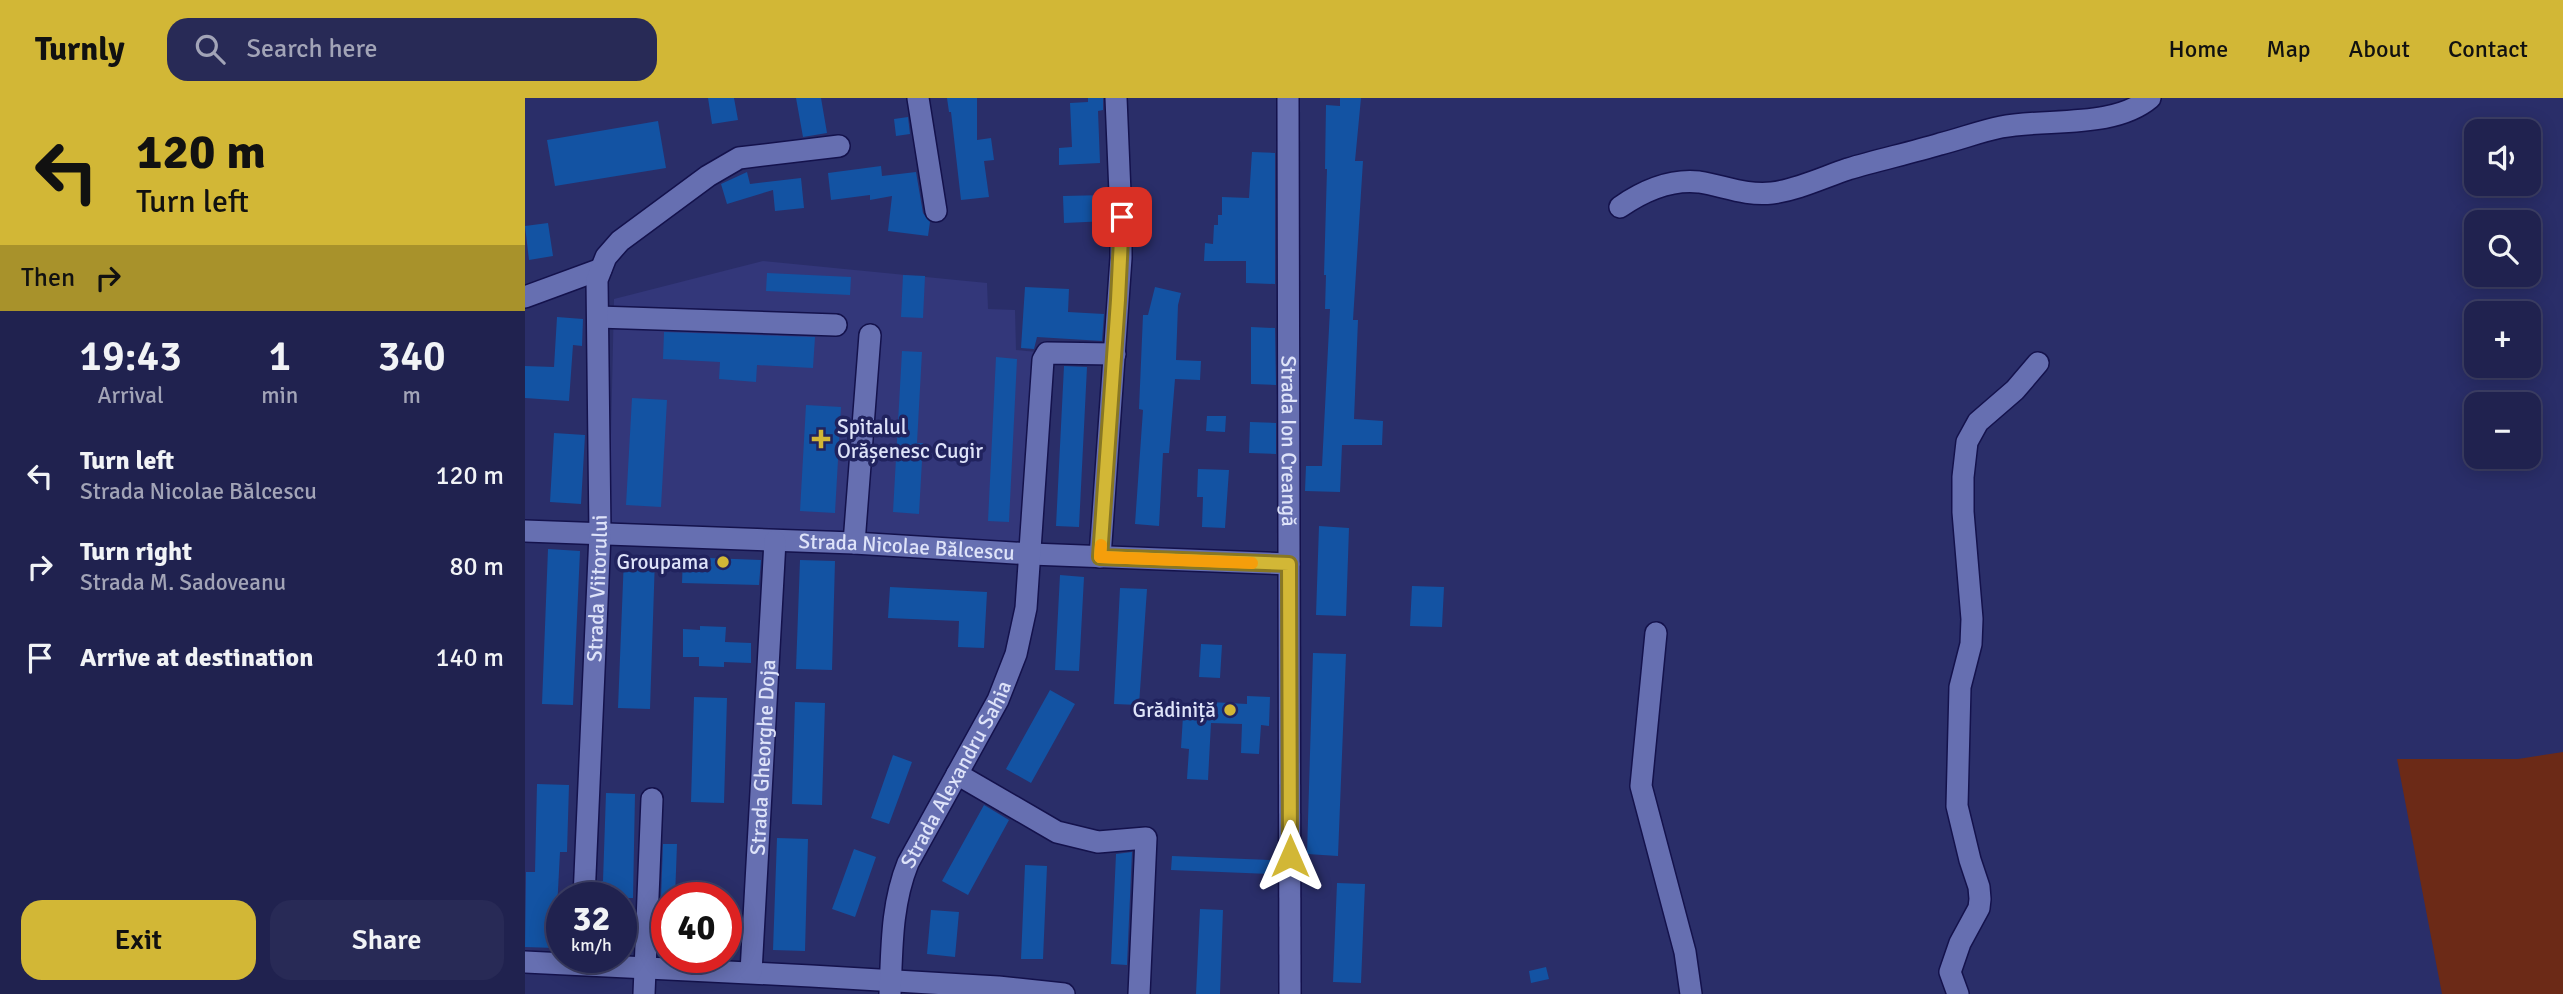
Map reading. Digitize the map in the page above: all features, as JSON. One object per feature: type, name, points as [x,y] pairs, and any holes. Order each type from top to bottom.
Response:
[{"type":"street","points":[[918,98],[936,211]]},
{"type":"street","points":[[1100,557],[1122,217],[1116,98]]},
{"type":"street","name":"Strada Ion Creangă","points":[[1288,98],[1290,994]]},
{"type":"street","points":[[1620,206],[1637,195],[1680,181],[1759,194],[1776,192],[1855,167],[2003,127],[2113,115],[2137,108],[2150,98]]},
{"type":"street","points":[[525,297],[599,274],[606,257],[637,227],[708,176],[739,158],[839,145]]},
{"type":"street","name":"Strada Viitorului","points":[[586,882],[600,534],[599,274]]},
{"type":"street","points":[[598,317],[836,325]]},
{"type":"street","points":[[854,543],[870,335]]},
{"type":"street","name":"Strada Alexandru Sahia","points":[[890,987],[894,917],[899,885],[908,863],[998,701],[1016,654],[1026,608],[1031,554],[1043,360],[1047,353],[1115,354]]},
{"type":"street","points":[[1958,994],[1950,972],[1960,943],[1979,908],[1980,899],[1957,806],[1960,687],[1970,652],[1972,619],[1963,512],[1967,442],[1978,422],[2015,390],[2038,363]]},
{"type":"street","name":"Strada Nicolae Bălcescu","points":[[525,531],[854,543],[1031,554],[1289,564]]},
{"type":"street","name":"Strada Gheorghe Doja","points":[[751,972],[775,541]]},
{"type":"street","points":[[1656,633],[1641,786],[1685,952],[1691,994]]},
{"type":"street","points":[[957,774],[1057,832],[1098,842],[1146,838],[1139,994]]},
{"type":"street","points":[[644,994],[652,799]]},
{"type":"street","points":[[525,962],[546,961]]},
{"type":"street","points":[[637,966],[751,972],[890,987],[1064,994]]},
{"type":"shaded area","name":"Spitalul Orășenesc Cugir","points":[[763,261],[987,283],[988,309],[1015,310],[1016,350],[1037,352],[1023,544],[609,525],[614,299]]},
{"type":"shaded area","points":[[2563,752],[2563,994],[2442,994],[2397,759],[2518,759]]},
{"type":"building","points":[[708,98],[734,98],[738,120],[712,124]]},
{"type":"building","points":[[796,98],[821,98],[827,133],[803,137]]},
{"type":"building","points":[[947,98],[977,98],[977,140],[991,138],[994,160],[984,161],[989,197],[961,200]]},
{"type":"building","points":[[1088,98],[1103,98],[1103,110],[1098,111],[1100,163],[1059,165],[1059,148],[1072,147],[1070,103],[1088,102]]},
{"type":"building","points":[[1340,98],[1361,98],[1355,161],[1363,161],[1353,320],[1358,320],[1354,419],[1383,421],[1382,445],[1342,445],[1340,492],[1305,491],[1306,466],[1322,466],[1330,309],[1325,309],[1324,275],[1326,105],[1340,106]]},
{"type":"building","points":[[908,117],[910,134],[896,136],[894,119]]},
{"type":"building","points":[[658,121],[666,168],[555,186],[547,140]]},
{"type":"building","points":[[1252,152],[1275,153],[1275,284],[1246,283],[1246,261],[1204,261],[1205,243],[1213,244],[1214,225],[1218,225],[1218,215],[1222,215],[1222,197],[1249,198]]},
{"type":"building","points":[[881,166],[882,176],[916,172],[923,213],[930,222],[928,236],[888,231],[892,196],[870,200],[870,195],[831,200],[828,173]]},
{"type":"building","points":[[747,172],[750,184],[801,178],[804,208],[775,211],[773,190],[727,204],[721,184]]},
{"type":"building","points":[[1107,195],[1108,221],[1064,223],[1063,196]]},
{"type":"building","points":[[548,223],[553,256],[529,260],[525,226]]},
{"type":"building","points":[[767,273],[851,277],[850,295],[766,291]]},
{"type":"building","points":[[903,275],[925,276],[923,318],[901,317]]},
{"type":"building","points":[[1025,287],[1069,289],[1068,312],[1104,314],[1102,341],[1037,337],[1034,349],[1021,348]]},
{"type":"building","points":[[1155,287],[1181,293],[1176,360],[1201,361],[1200,380],[1175,379],[1169,453],[1163,453],[1159,526],[1135,524],[1143,410],[1139,409],[1143,315],[1148,315]]},
{"type":"building","points":[[557,317],[583,319],[582,346],[573,345],[569,401],[525,398],[525,366],[554,367]]},
{"type":"building","points":[[1251,327],[1275,328],[1276,385],[1251,384]]},
{"type":"building","points":[[664,332],[815,337],[813,368],[757,365],[756,382],[719,379],[720,362],[663,359]]},
{"type":"building","points":[[902,351],[922,352],[917,443],[923,443],[919,514],[893,512]]},
{"type":"building","points":[[996,357],[1017,359],[1009,522],[988,521]]},
{"type":"building","points":[[1064,366],[1087,367],[1079,527],[1056,526]]},
{"type":"building","points":[[632,398],[667,400],[661,507],[626,505]]},
{"type":"building","points":[[806,405],[841,407],[835,513],[800,511]]},
{"type":"building","points":[[1207,416],[1226,416],[1225,432],[1206,431]]},
{"type":"building","points":[[1250,422],[1276,423],[1276,454],[1249,453]]},
{"type":"building","points":[[554,433],[585,435],[581,504],[550,502]]},
{"type":"building","points":[[1198,469],[1229,470],[1225,528],[1202,527],[1203,497],[1197,497]]},
{"type":"building","points":[[1319,526],[1349,528],[1346,616],[1316,615]]},
{"type":"building","points":[[548,549],[580,551],[573,705],[542,704]]},
{"type":"building","points":[[624,557],[655,558],[650,709],[618,708]]},
{"type":"building","points":[[683,557],[761,560],[759,585],[682,583]]},
{"type":"building","points":[[800,560],[835,561],[832,670],[796,669]]},
{"type":"building","points":[[1060,575],[1084,577],[1079,671],[1055,670]]},
{"type":"building","points":[[1412,586],[1444,587],[1442,627],[1410,626]]},
{"type":"building","points":[[890,587],[987,592],[984,648],[958,647],[959,621],[888,618]]},
{"type":"building","points":[[1120,588],[1147,589],[1139,705],[1114,704]]},
{"type":"building","points":[[700,626],[726,627],[725,642],[751,643],[751,663],[724,662],[724,667],[699,666],[699,657],[683,657],[683,629],[700,630]]},
{"type":"building","points":[[1201,644],[1222,645],[1220,678],[1199,677]]},
{"type":"building","points":[[1313,653],[1346,654],[1338,856],[1307,854]]},
{"type":"building","points":[[1050,690],[1075,704],[1031,783],[1006,769]]},
{"type":"building","name":"Grădiniță","points":[[1247,696],[1270,697],[1269,726],[1261,725],[1259,754],[1241,753],[1242,724],[1211,723],[1208,780],[1187,779],[1189,749],[1181,748],[1183,716],[1191,716],[1192,701],[1247,704]]},
{"type":"building","points":[[694,697],[727,698],[724,803],[691,802]]},
{"type":"building","points":[[795,702],[825,703],[822,805],[792,804]]},
{"type":"building","points":[[893,755],[912,762],[889,824],[871,818]]},
{"type":"building","points":[[537,784],[569,785],[567,852],[560,852],[558,882],[546,882],[546,948],[525,947],[526,872],[535,872]]},
{"type":"building","points":[[606,793],[635,794],[633,882],[600,882],[603,881]]},
{"type":"building","points":[[984,805],[1009,820],[968,895],[942,881]]},
{"type":"building","points":[[777,838],[808,839],[805,951],[773,950]]},
{"type":"building","points":[[663,844],[677,844],[676,882],[662,882]]},
{"type":"building","points":[[854,849],[876,857],[855,917],[832,909]]},
{"type":"building","points":[[1132,852],[1127,965],[1111,964],[1116,854]]},
{"type":"building","points":[[1172,856],[1270,860],[1270,874],[1171,870]]},
{"type":"building","points":[[1025,865],[1047,866],[1043,959],[1021,959]]},
{"type":"building","points":[[1337,883],[1365,884],[1361,983],[1333,982]]},
{"type":"building","points":[[1200,909],[1223,910],[1220,994],[1196,994]]},
{"type":"building","points":[[931,910],[959,912],[955,957],[927,954]]},
{"type":"building","points":[[1546,967],[1549,979],[1531,983],[1529,971]]},
{"type":"slow traffic","points":[[1101,545],[1100,557],[1252,563]]},
{"type":"place","name":"Spitalul Orășenesc Cugir","points":[[821,439]]},
{"type":"place","name":"Groupama","points":[[723,562]]},
{"type":"place","name":"Grădiniță","points":[[1230,710]]},
{"type":"route","points":[[1122,217],[1100,557],[1289,564],[1290,856]]}]
